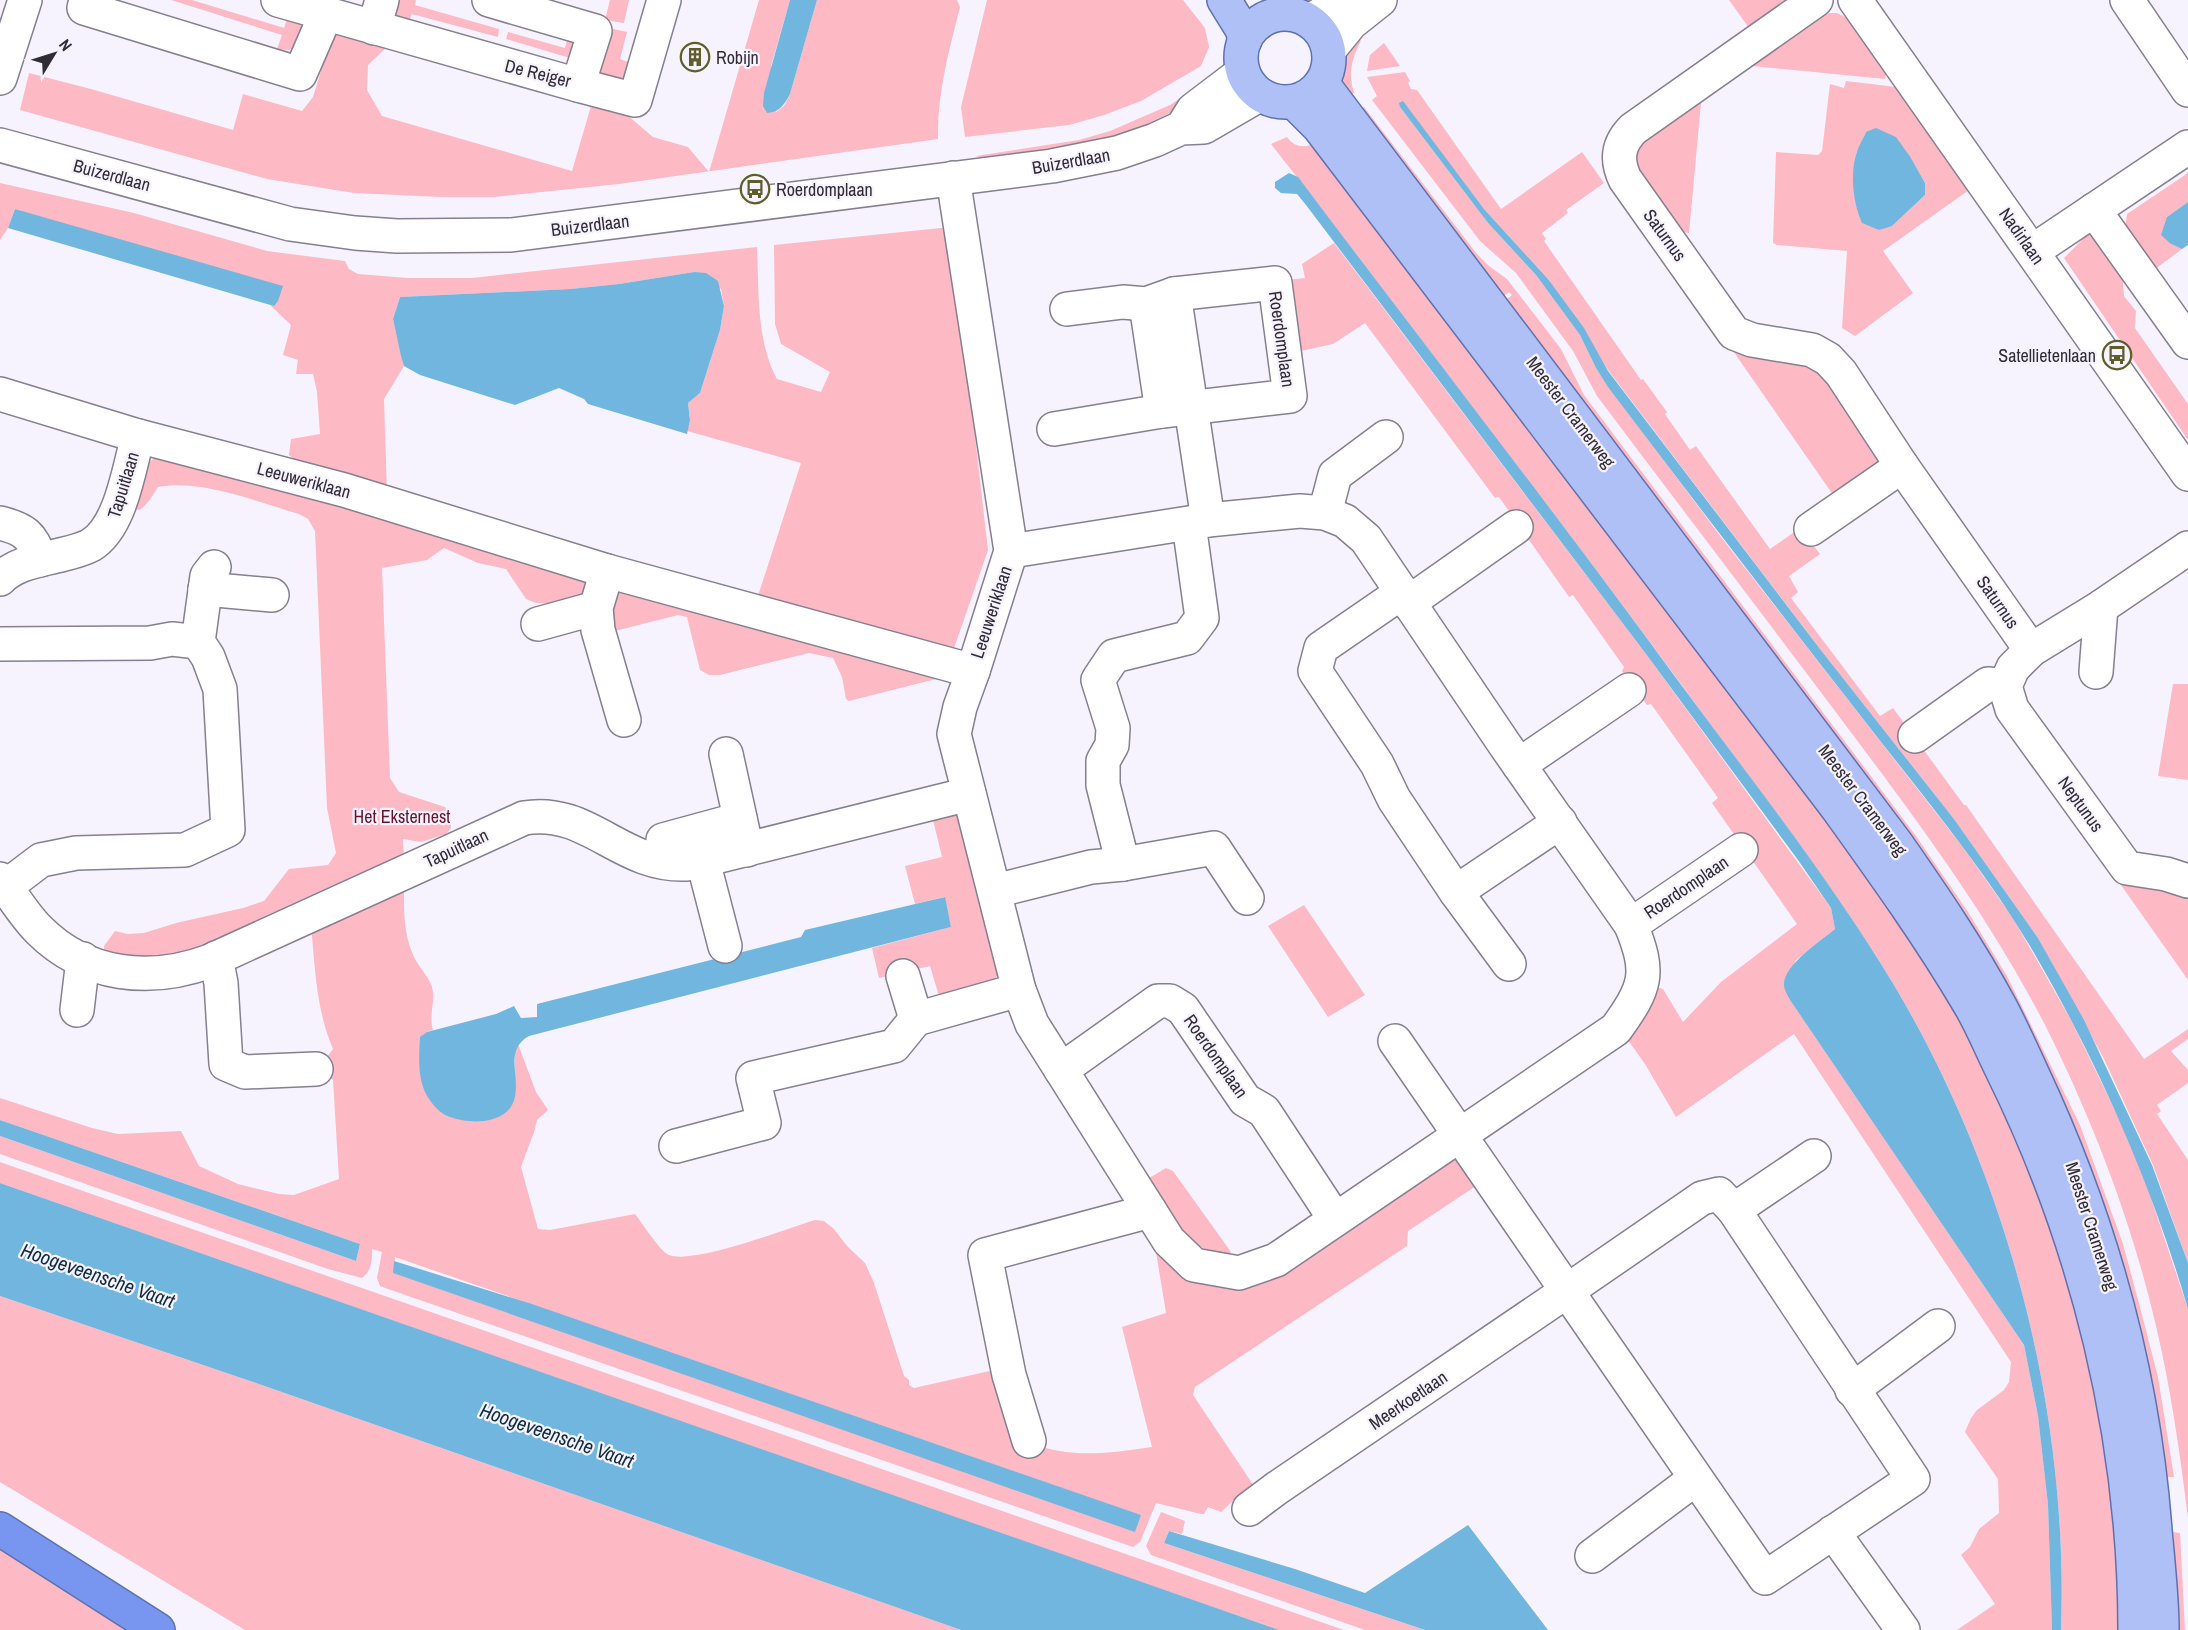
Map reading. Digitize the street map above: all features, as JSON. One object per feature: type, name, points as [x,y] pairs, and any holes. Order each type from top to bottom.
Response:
[{"type":"highway","points":[[0,1529],[158,1630]]},
{"type":"highway","points":[[87,1584],[181,1630]]},
{"type":"main road","points":[[1224,0],[1242,29],[1245,40]]},
{"type":"main road","points":[[1268,8],[1309,21],[1322,33],[1329,50],[1327,72],[1322,83],[1315,92],[1294,102],[1278,102],[1251,84],[1241,56],[1245,40],[1262,20],[1268,8]]},
{"type":"main road","name":"Meester Cramerweg","points":[[1322,83],[1896,843],[1956,931],[2002,1009],[2075,1170],[2108,1272],[2128,1347],[2143,1424],[2152,1489],[2162,1630]]},
{"type":"main road","name":"Meester Cramerweg","points":[[1294,102],[1319,127],[1838,809],[1909,908],[1971,1007],[2024,1116],[2065,1218],[2096,1327],[2119,1432],[2135,1579],[2135,1630]]},
{"type":"street","points":[[0,78],[25,0]]},
{"type":"street","points":[[86,0],[84,8],[300,74],[326,14]]},
{"type":"street","name":"De Reiger","points":[[278,0],[326,14],[378,14],[578,85],[595,32],[489,0]]},
{"type":"street","points":[[578,85],[635,100],[664,0]]},
{"type":"street","points":[[1309,21],[1346,0]]},
{"type":"street","points":[[1329,50],[1351,23],[1380,0]]},
{"type":"street","name":"Saturnus","points":[[1816,0],[1633,129],[1620,148],[1620,169],[1734,333],[1752,340],[1812,350],[1828,359],[1841,373],[1902,466],[2031,650]]},
{"type":"street","name":"Nadirlaan","points":[[1855,0],[2188,474]]},
{"type":"street","points":[[2127,0],[2188,90]]},
{"type":"street","name":"Buizerdlaan","points":[[0,145],[290,224],[397,237],[511,235],[1052,166],[1117,153],[1181,128],[1194,110],[1251,84]]},
{"type":"street","points":[[2033,251],[2188,147]]},
{"type":"street","name":"Leeuweriklaan","points":[[0,394],[138,436],[344,490],[607,571],[973,671],[1011,551],[954,178]]},
{"type":"street","points":[[2094,210],[2188,342]]},
{"type":"street","name":"Roerdomplaan","points":[[1054,429],[1177,409],[1290,396],[1275,283],[1067,309]]},
{"type":"street","points":[[1123,864],[1103,785],[1103,761],[1112,746],[1113,728],[1098,680],[1114,656],[1187,638],[1202,618],[1198,522],[1160,299]]},
{"type":"street","name":"Tapuitlaan","points":[[0,579],[16,568],[80,550],[103,535],[114,518],[138,436]]},
{"type":"street","points":[[1325,513],[1335,475],[1386,437]]},
{"type":"street","points":[[1811,529],[1902,466]]},
{"type":"street","name":"Roerdomplaan","points":[[973,671],[960,707],[954,734],[1019,990],[1032,1024],[1169,1241],[1194,1265],[1239,1273],[1276,1260],[1616,1029],[1636,1001],[1644,974],[1642,952],[1631,925],[1366,539],[1345,521],[1325,513],[1300,511],[1198,522],[1011,551]]},
{"type":"street","points":[[0,523],[20,528],[26,533],[36,547],[40,560]]},
{"type":"street","points":[[1509,964],[1456,892],[1394,799],[1377,764],[1315,671],[1321,648],[1405,598],[1516,527]]},
{"type":"street","points":[[1915,736],[1988,684],[2005,686],[2013,668],[2031,650],[2102,607],[2188,548]]},
{"type":"street","points":[[607,571],[596,608],[598,630],[624,720]]},
{"type":"street","points":[[0,644],[150,643],[172,639],[198,642],[210,578],[272,595]]},
{"type":"street","points":[[2096,672],[2102,607]]},
{"type":"street","points":[[538,624],[596,608]]},
{"type":"street","name":"Tapuitlaan","points":[[198,642],[208,657],[220,688],[228,830],[184,850],[76,853],[41,860],[2,886],[46,936],[83,959],[116,971],[151,974],[191,968],[524,818],[547,816],[574,822],[632,854],[674,865],[704,861],[744,835]]},
{"type":"street","name":"Neptunus","points":[[2005,686],[2012,709],[2127,868],[2166,874],[2188,881]]},
{"type":"street","points":[[1519,765],[1629,690]]},
{"type":"street","points":[[726,754],[744,835]]},
{"type":"street","name":"Tapuitlaan","points":[[663,840],[744,835],[969,794]]},
{"type":"street","points":[[1456,892],[1560,822]]},
{"type":"street","points":[[995,891],[1091,867],[1123,864],[1214,848],[1247,898]]},
{"type":"street","name":"Roerdomplaan","points":[[1631,925],[1741,850]]},
{"type":"street","points":[[704,861],[725,946]]},
{"type":"street","points":[[216,958],[221,983],[226,1064],[245,1072],[316,1069]]},
{"type":"street","points":[[77,1010],[83,959]]},
{"type":"street","points":[[903,976],[916,1019]]},
{"type":"street","points":[[676,1146],[764,1123],[753,1078],[894,1046],[916,1019],[1019,990]]},
{"type":"street","name":"Roerdomplaan","points":[[1061,1070],[1158,1001],[1170,1001],[1183,1009],[1245,1100],[1264,1111],[1335,1219]]},
{"type":"street","points":[[1395,1041],[1461,1134]]},
{"type":"street","name":"Meerkoetlaan","points":[[1250,1509],[1277,1488],[1567,1291],[1702,1198],[1719,1194],[1734,1210],[1913,1479],[1766,1578],[1695,1479],[1567,1291],[1461,1134]]},
{"type":"street","points":[[1734,1210],[1814,1156]]},
{"type":"street","points":[[1029,1441],[1009,1375],[985,1255],[1150,1211]]},
{"type":"street","points":[[1852,1390],[1938,1326]]},
{"type":"street","points":[[1592,1556],[1695,1479]]},
{"type":"street","points":[[1833,1532],[1903,1630]]},
{"type":"green space","points":[[171,0],[192,0],[284,28],[289,13],[304,24],[296,47],[289,50],[277,49],[282,35]]},
{"type":"green space","points":[[395,0],[416,0],[415,5],[499,29],[498,37],[412,14],[406,27],[393,16]]},
{"type":"green space","points":[[610,0],[629,0],[624,23],[605,20]]},
{"type":"green space","points":[[759,0],[790,0],[771,66],[776,112],[784,106],[790,94],[817,0],[957,0],[960,7],[939,105],[938,139],[709,171]]},
{"type":"green space","points":[[987,0],[1183,0],[1205,28],[1209,47],[1201,66],[1141,101],[1104,115],[1069,125],[965,137],[961,107]]},
{"type":"green space","points":[[1729,0],[1785,0],[1749,28]]},
{"type":"green space","points":[[1829,13],[1837,13],[1847,18],[1887,72],[1885,79],[1752,66]]},
{"type":"green space","points":[[335,26],[387,47],[368,65],[367,90],[382,116],[572,171],[591,106],[626,114],[653,137],[688,147],[708,171],[619,184],[494,197],[354,193],[267,179],[20,110],[29,73],[233,130],[243,94],[302,111],[313,97]]},
{"type":"green space","points":[[609,28],[627,32],[620,59],[636,65],[629,83],[600,77],[598,67]]},
{"type":"green space","points":[[508,32],[565,48],[569,33],[578,41],[570,58],[506,39]]},
{"type":"green space","points":[[1353,33],[1361,41],[1352,67],[1351,79],[1354,93],[1344,100],[1340,65]]},
{"type":"green space","points":[[1384,43],[1400,66],[1367,71],[1370,55]]},
{"type":"green space","points":[[1405,72],[1411,89],[1417,90],[1501,209],[1582,152],[1604,183],[1566,210],[1568,213],[1542,233],[1546,239],[1544,241],[1641,380],[1643,379],[1667,412],[1665,414],[1690,450],[1696,446],[1770,549],[1800,528],[1820,554],[1789,576],[1798,592],[1791,598],[1880,716],[1893,708],[1966,805],[2144,1059],[2188,1029],[2188,1039],[2171,1051],[2188,1070],[2188,1083],[2157,1105],[2161,1111],[2157,1114],[2188,1160],[2188,1263],[2153,1165],[2104,1059],[2038,938],[1954,819],[1820,649],[1608,370],[1548,279],[1484,209],[1402,102],[1400,107],[1488,223],[1536,275],[1580,335],[1596,368],[1608,386],[1721,537],[1965,850],[2014,920],[2071,1020],[2127,1135],[2145,1180],[2188,1309],[2188,1518],[2166,1374],[2135,1248],[2094,1133],[2044,1023],[1972,901],[1919,824],[1597,396],[1573,351],[1516,273],[1480,241],[1372,100],[1377,96],[1367,77]]},
{"type":"green space","points":[[1846,81],[1896,87],[1969,190],[1883,251],[1913,293],[1855,336],[1842,328],[1847,251],[1773,243],[1776,152],[1818,155],[1822,151],[1830,84],[1844,88]],"holes":[[[1866,132],[1911,158],[1925,183],[1925,195],[1892,226],[1856,154]]]},
{"type":"green space","points":[[1200,85],[1178,109],[1133,131],[1099,143],[985,159],[976,156],[1079,140],[1110,131],[1170,105]]},
{"type":"green space","points":[[1702,92],[1689,233],[1683,232],[1644,175],[1633,173],[1630,150]]},
{"type":"green space","points":[[1364,107],[1477,254],[1507,279],[1561,349],[1584,395],[1916,836],[1968,912],[2007,976],[2080,1125],[2123,1244],[2158,1377],[2174,1477],[2167,1477],[2161,1458],[2107,1241],[1561,387],[1540,344],[1507,299],[1512,295],[1509,292],[1504,296],[1496,287],[1355,115]]},
{"type":"green space","points":[[1287,137],[1299,146],[1315,144],[1922,939],[2027,1143],[2100,1376],[2127,1630],[2061,1630],[2061,1547],[2054,1463],[2041,1379],[2023,1296],[1999,1214],[1969,1135],[1934,1058],[1894,985],[1871,947],[1769,802],[1271,144]]},
{"type":"green space","points":[[2188,173],[2188,202],[2167,217],[2171,244],[2182,249],[2151,272],[2125,230],[2127,214]]},
{"type":"green space","points":[[0,183],[134,213],[267,251],[345,261],[349,269],[358,274],[408,278],[472,278],[757,247],[760,315],[770,364],[777,379],[821,392],[830,372],[781,344],[775,324],[774,245],[951,227],[988,550],[952,654],[757,599],[801,463],[687,431],[690,420],[688,403],[700,393],[720,330],[724,306],[721,289],[694,272],[570,289],[400,297],[393,319],[404,366],[384,399],[387,493],[307,470],[289,455],[291,439],[320,434],[317,392],[313,374],[296,374],[298,360],[283,355],[291,325],[270,305],[274,306],[15,209],[8,228],[0,240]]},
{"type":"green space","points":[[2096,226],[2121,259],[2124,296],[2136,311],[2135,328],[2188,404],[2188,440],[2064,258]]},
{"type":"green space","points":[[1334,243],[1646,654],[1831,908],[1835,929],[1796,960],[1785,982],[1792,1003],[2024,1345],[2038,1416],[2048,1505],[2052,1630],[1957,1630],[1995,1604],[1961,1555],[1970,1547],[1979,1529],[1999,1513],[1998,1479],[1965,1432],[1977,1410],[2004,1390],[2009,1382],[2011,1362],[1794,1034],[1676,1117],[1645,1064],[1623,1033],[1657,987],[1663,989],[1683,1022],[1721,982],[1797,924],[1712,803],[1718,798],[1651,704],[1647,705],[1622,671],[1624,667],[1573,595],[1569,597],[1499,497],[1495,498],[1365,323],[1333,344],[1287,354],[1278,281],[1305,278],[1302,264]]},
{"type":"green space","points":[[1731,348],[1810,357],[1888,464],[1838,502]]},
{"type":"green space","name":"Het Eksternest","points":[[160,455],[592,578],[582,604],[536,603],[526,599],[506,569],[478,563],[444,548],[427,560],[382,568],[390,778],[399,792],[445,807],[451,815],[451,828],[446,834],[421,842],[403,839],[404,860],[218,944],[161,960],[104,955],[104,946],[115,931],[128,934],[144,933],[264,901],[289,869],[328,865],[336,853],[327,808],[315,531],[308,519],[299,514],[229,493],[193,486],[158,487],[140,510],[130,508],[144,465]]},
{"type":"green space","points":[[615,585],[803,637],[936,679],[849,701],[846,699],[842,677],[833,658],[809,653],[720,675],[709,675],[700,670],[687,617],[678,615],[611,632],[607,610]]},
{"type":"green space","points":[[2173,684],[2188,684],[2188,780],[2158,776]]},
{"type":"green space","points":[[950,810],[957,814],[999,971],[995,980],[939,996],[930,966],[879,978],[872,948],[951,927],[944,897],[915,904],[905,866],[942,857],[933,820],[951,816]]},
{"type":"green space","points":[[2116,878],[2188,893],[2188,980]]},
{"type":"green space","points":[[404,883],[405,918],[409,944],[433,990],[431,1019],[433,1030],[427,1032],[420,1062],[426,1093],[515,1094],[515,1048],[518,1044],[536,1092],[548,1110],[537,1120],[521,1167],[538,1229],[550,1230],[635,1214],[655,1242],[667,1254],[679,1257],[716,1251],[815,1220],[824,1221],[865,1263],[909,1385],[914,1388],[994,1370],[1038,1446],[1053,1450],[1095,1453],[1152,1447],[1122,1327],[1166,1313],[1154,1240],[1244,1283],[1455,1150],[1479,1184],[1408,1231],[1407,1246],[1195,1387],[1193,1395],[1256,1489],[1237,1497],[1221,1512],[1208,1507],[1204,1514],[1201,1514],[1156,1503],[1140,1542],[1133,1547],[380,1286],[377,1278],[382,1252],[372,1249],[370,1268],[362,1278],[328,1269],[0,1154],[0,1136],[356,1261],[360,1244],[0,1120],[0,1098],[92,1128],[118,1134],[181,1131],[199,1166],[238,1184],[279,1194],[294,1195],[339,1179],[333,1080],[327,1076],[331,1075],[327,1057],[333,1049],[320,1004],[311,925]],"holes":[[[395,1257],[1140,1515],[1135,1531],[394,1273]]]},
{"type":"green space","points":[[1304,905],[1365,995],[1328,1017],[1268,926]]},
{"type":"green space","points":[[0,1162],[1344,1630],[1279,1630],[1100,1568],[0,1183]]},
{"type":"green space","points":[[1166,1168],[1173,1171],[1231,1252],[1221,1259],[1189,1239],[1146,1180]]},
{"type":"green space","points":[[0,1296],[256,1383],[961,1630],[245,1630],[0,1482]]},
{"type":"green space","points":[[1161,1512],[1185,1521],[1182,1534],[1169,1531],[1164,1543],[1425,1630],[1365,1630],[1151,1555],[1146,1546]]},
{"type":"green space","points":[[2173,1532],[2180,1533],[2185,1630],[2169,1630],[2174,1556]]},
{"type":"green space","points":[[0,1546],[136,1630],[0,1630]]},
{"type":"water","points":[[790,0],[817,0],[790,94],[781,107],[767,113],[763,106],[764,93]]},
{"type":"water","points":[[1403,101],[1484,209],[1548,279],[1584,328],[1608,371],[1820,649],[1954,819],[2038,938],[2084,1020],[2152,1165],[2188,1263],[2188,1309],[2157,1215],[2100,1077],[2055,989],[2011,916],[1948,828],[1608,387],[1580,335],[1536,275],[1488,223],[1400,107],[1399,103]]},
{"type":"water","points":[[1876,128],[1896,137],[1925,183],[1925,195],[1892,226],[1879,230],[1862,223],[1853,189],[1854,163],[1859,146],[1866,132]]},
{"type":"water","points":[[1289,173],[1298,177],[1585,555],[1790,831],[1844,907],[1894,985],[1934,1058],[1969,1135],[1999,1214],[2023,1296],[2041,1379],[2054,1463],[2061,1547],[2061,1630],[2052,1630],[2048,1505],[2038,1416],[2024,1345],[1792,1003],[1785,989],[1785,977],[1796,962],[1835,929],[1831,908],[1646,654],[1306,205],[1297,194],[1281,193],[1275,188],[1275,182]]},
{"type":"water","points":[[2188,202],[2188,245],[2182,249],[2171,244],[2161,235],[2167,217]]},
{"type":"water","points":[[15,209],[283,286],[274,306],[8,228]]},
{"type":"water","points":[[694,272],[706,273],[718,281],[724,306],[720,330],[700,393],[688,403],[690,420],[687,434],[588,404],[584,399],[559,388],[515,405],[420,375],[404,366],[393,319],[400,297],[570,289]]},
{"type":"water","points":[[945,897],[951,927],[529,1036],[521,1042],[515,1057],[516,1085],[513,1103],[508,1110],[494,1119],[466,1121],[446,1116],[434,1106],[424,1089],[419,1067],[420,1037],[427,1032],[496,1014],[514,1006],[521,1018],[537,1017],[537,1004],[801,937],[805,930]]},
{"type":"water","points":[[0,1120],[360,1244],[356,1261],[0,1136]]},
{"type":"water","name":"Hoogeveensche Vaart","points":[[0,1183],[1279,1630],[961,1630],[256,1383],[0,1296]]},
{"type":"water","points":[[394,1261],[532,1304],[1141,1515],[1135,1532],[393,1273]]},
{"type":"water","points":[[1468,1525],[1548,1630],[1425,1630],[1164,1543],[1169,1531],[1365,1593]]},
{"type":"place","name":"Robijn","points":[[695,57]]},
{"type":"place","name":"Roerdomplaan","points":[[755,189]]},
{"type":"place","name":"Satellietenlaan","points":[[2117,355]]}]
